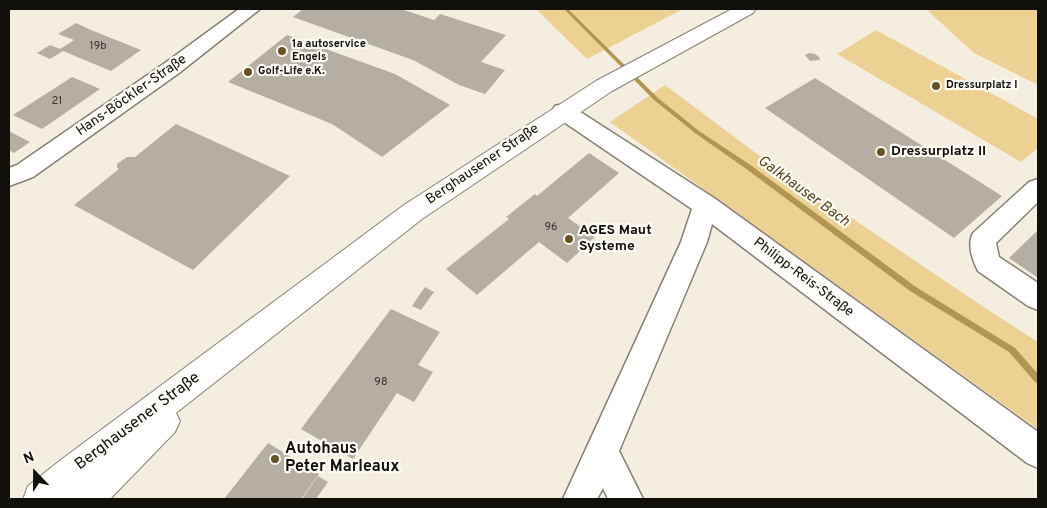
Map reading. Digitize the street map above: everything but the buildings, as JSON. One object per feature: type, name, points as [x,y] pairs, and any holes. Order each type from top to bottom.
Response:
[{"type":"main road","name":"Berghausener Straße","points":[[41,499],[79,485],[236,347],[413,212],[604,86],[746,9]]},
{"type":"main road","points":[[25,499],[79,485]]},
{"type":"street","name":"Hans-Böckler-Straße","points":[[9,177],[25,171],[164,74],[251,9]]},
{"type":"street","name":"Philipp-Reis-Straße","points":[[563,112],[705,205],[1038,452]]},
{"type":"street","points":[[1038,188],[982,240],[987,263],[1038,298]]},
{"type":"street","points":[[580,499],[694,242],[705,205]]},
{"type":"street","points":[[602,452],[626,499]]},
{"type":"shaded area","points":[[536,9],[683,9],[587,59]]},
{"type":"shaded area","points":[[928,9],[1038,9],[1038,85],[974,53]]},
{"type":"shaded area","name":"Dressurplatz I","points":[[876,30],[1038,119],[1038,148],[1021,162],[837,54]]},
{"type":"shaded area","points":[[665,85],[757,154],[1038,342],[1038,429],[610,122]]},
{"type":"waterway","name":"Galkhauser Bach","points":[[566,9],[656,99],[697,132],[747,166],[913,289],[1012,350],[1038,379]]},
{"type":"place","name":"1a autoservice Engels","points":[[282,51]]},
{"type":"place","name":"Golf-Life e.K.","points":[[248,72]]},
{"type":"place","name":"Dressurplatz I","points":[[936,86]]},
{"type":"place","name":"Dressurplatz II","points":[[881,152]]},
{"type":"place","name":"AGES Maut Systeme","points":[[569,239]]},
{"type":"place","name":"Autohaus Peter Marleaux","points":[[275,459]]}]
